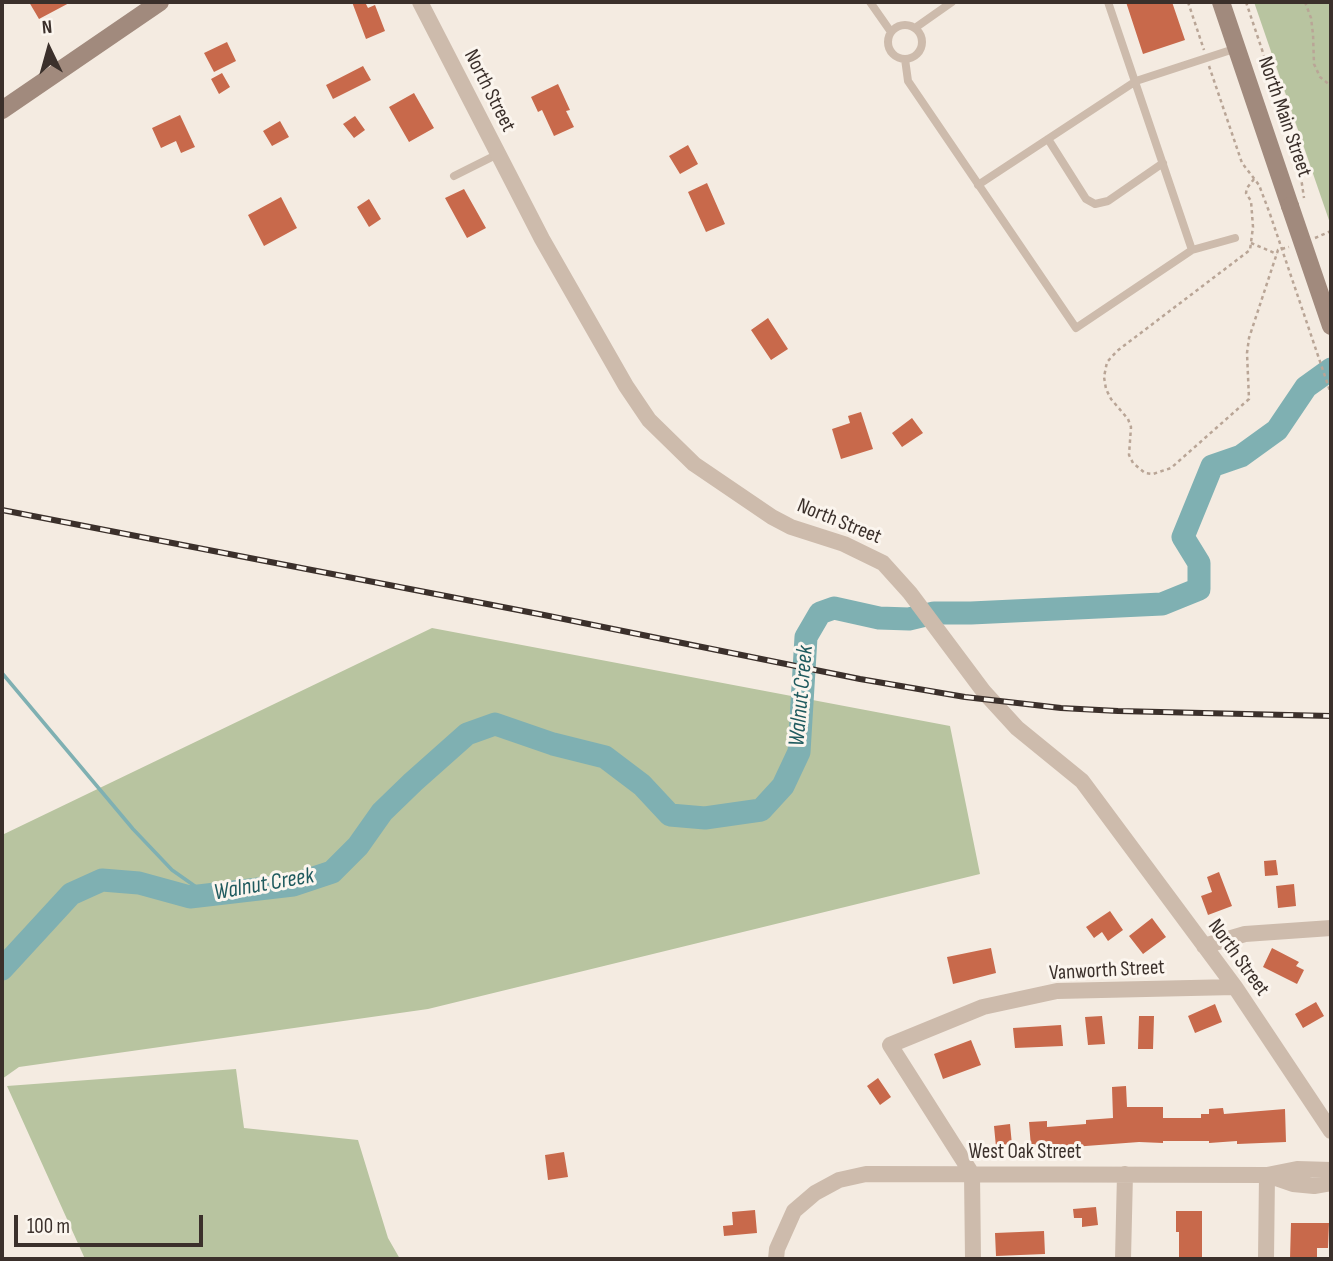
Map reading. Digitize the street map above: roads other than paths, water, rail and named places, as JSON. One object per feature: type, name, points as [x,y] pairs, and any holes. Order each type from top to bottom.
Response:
[{"type":"main road","points":[[2,110],[160,2]]},
{"type":"main road","name":"North Main Street","points":[[1221,2],[1297,204],[1331,326]]},
{"type":"street","name":"North Street","points":[[420,2],[542,239],[626,386],[649,419],[694,464],[772,517],[791,527],[867,554],[883,563],[1017,728],[1082,781],[1235,987],[1331,1131]]},
{"type":"street","points":[[1203,946],[1245,934],[1331,928]]},
{"type":"street","name":"Vanworth Street","points":[[972,1174],[890,1045],[984,1007],[1057,991],[1235,987]]},
{"type":"street","name":"West Oak Street","points":[[776,1259],[777,1249],[794,1211],[815,1193],[839,1180],[866,1174],[1267,1175],[1297,1169],[1331,1170]]},
{"type":"street","points":[[972,1174],[973,1259]]},
{"type":"street","points":[[1123,1259],[1125,1174]]},
{"type":"street","points":[[1266,1259],[1267,1175]]},
{"type":"street","name":"West Oak Street","points":[[1267,1175],[1293,1184],[1331,1184]]},
{"type":"lane","points":[[870,2],[891,32]]},
{"type":"lane","points":[[915,28],[951,2]]},
{"type":"lane","points":[[1108,2],[1192,250]]},
{"type":"lane","points":[[905,24],[915,28],[922,37],[922,48],[915,56],[905,59],[895,56],[889,48],[891,32],[905,24]]},
{"type":"lane","points":[[978,185],[1136,81],[1237,48]]},
{"type":"lane","points":[[905,59],[908,81],[1076,328],[1192,250],[1235,237]]},
{"type":"lane","points":[[1048,139],[1086,199],[1095,204],[1108,201],[1163,163]]},
{"type":"lane","points":[[454,176],[498,154]]},
{"type":"waterway","name":"Walnut Creek","points":[[2,969],[71,894],[102,880],[139,883],[190,897],[293,885],[332,872],[358,846],[382,812],[413,782],[467,734],[495,724],[553,744],[605,757],[642,785],[670,815],[705,818],[761,810],[783,786],[799,752],[806,637],[820,613],[834,608],[879,618],[909,619],[934,613],[1162,604],[1199,589],[1199,563],[1183,537],[1212,466],[1241,456],[1277,430],[1306,387],[1331,369]]},
{"type":"waterway","points":[[2,673],[133,829],[172,870],[209,896]]},
{"type":"railway","points":[[2,510],[860,679],[965,697],[1061,708],[1118,711],[1331,716]]}]
